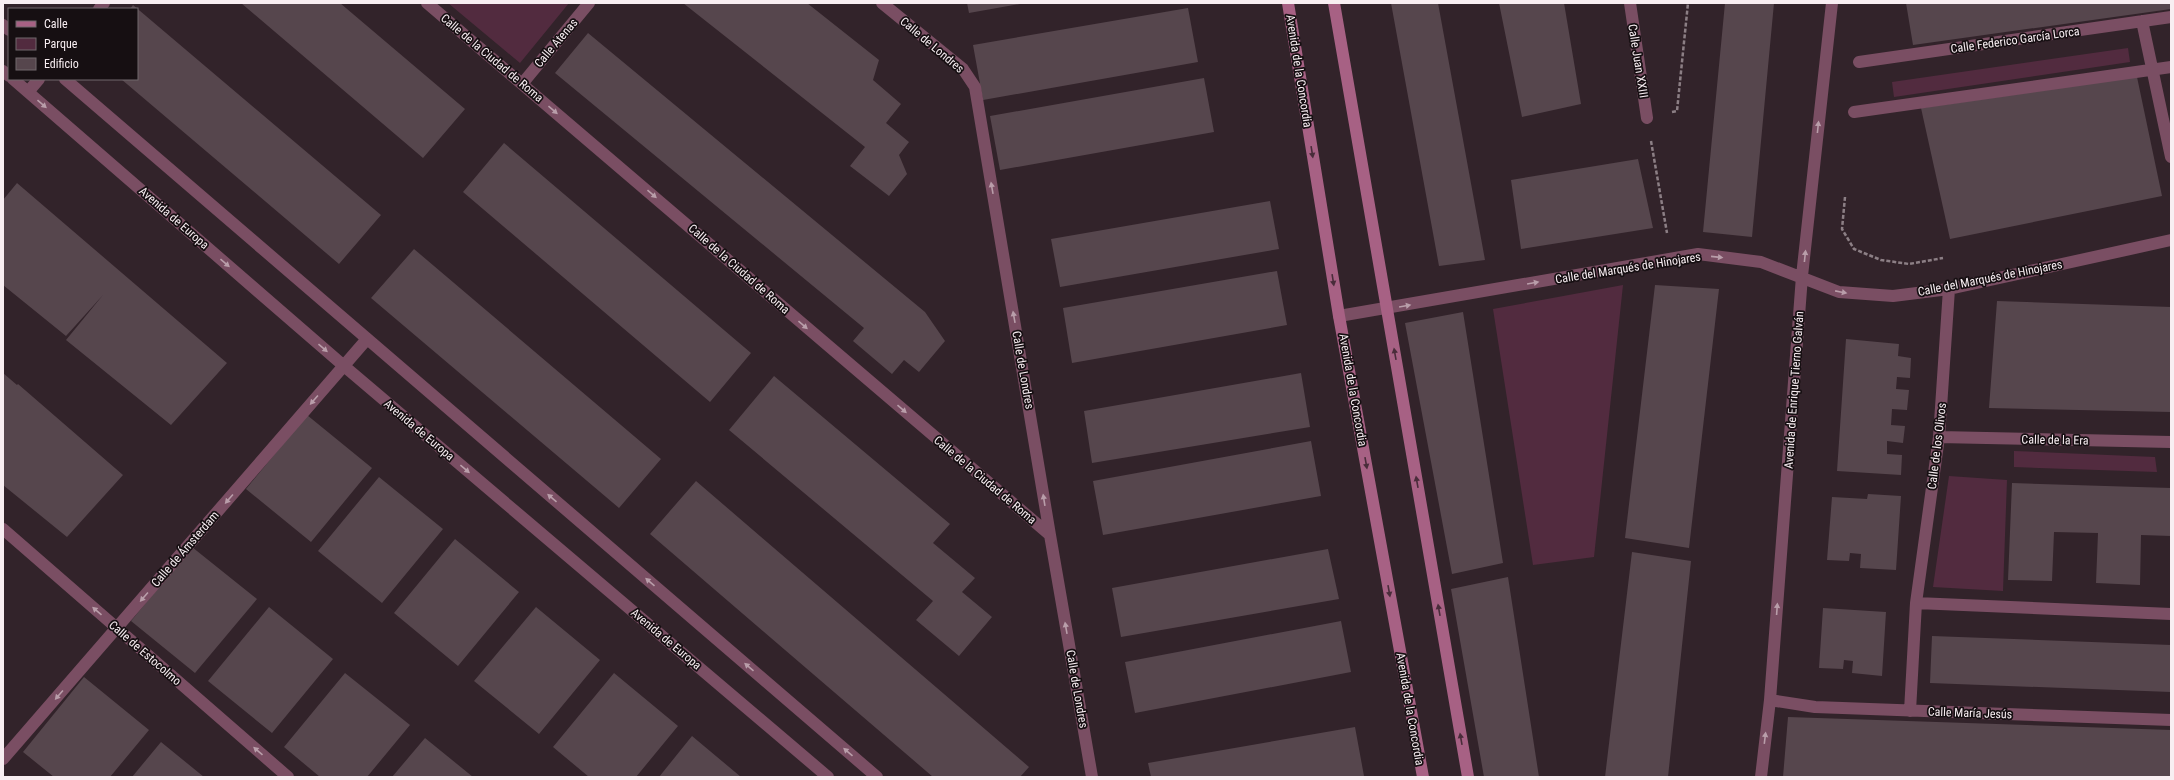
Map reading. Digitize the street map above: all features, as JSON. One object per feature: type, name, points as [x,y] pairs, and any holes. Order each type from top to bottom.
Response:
[{"type":"street","name":"Calle de la Ciudad de Roma","points":[[427,3],[1050,535]]},
{"type":"street","name":"Calle Atenas","points":[[522,84],[589,3]]},
{"type":"street","name":"Calle de Londres","points":[[882,3],[963,69],[975,87],[1092,777]]},
{"type":"street","name":"Avenida de la Concordia","points":[[1288,3],[1339,316],[1423,777]]},
{"type":"street","points":[[1334,3],[1468,777]]},
{"type":"street","name":"Calle Juan XXIII","points":[[1630,3],[1647,118]]},
{"type":"street","name":"Avenida de Enrique Tierno Galván","points":[[1761,777],[1770,700],[1802,276],[1832,3]]},
{"type":"street","name":"Calle Federico García Lorca","points":[[1859,62],[2171,17]]},
{"type":"street","points":[[2142,21],[2171,157]]},
{"type":"street","points":[[1854,112],[2171,67]]},
{"type":"street","name":"Avenida de Europa","points":[[14,80],[344,366],[828,777]]},
{"type":"street","points":[[28,92],[38,80]]},
{"type":"street","points":[[66,80],[877,777]]},
{"type":"street","name":"Calle del Marqués de Hinojares","points":[[1339,316],[1698,254],[1761,262],[1802,276],[1839,292],[1893,296],[1949,289],[2171,240]]},
{"type":"street","name":"Calle de los Olivos","points":[[1910,711],[1916,603],[1939,437],[1949,289]]},
{"type":"street","name":"Calle de Ámsterdam","points":[[3,759],[367,339]]},
{"type":"street","name":"Calle de la Era","points":[[1939,437],[2171,442]]},
{"type":"street","name":"Calle de Estocolmo","points":[[3,529],[288,777]]},
{"type":"street","points":[[1916,603],[2171,614]]},
{"type":"street","name":"Calle María Jesús","points":[[1770,700],[1815,707],[2171,720]]},
{"type":"path","points":[[1667,238],[1647,118],[1677,111],[1688,3]]},
{"type":"path","points":[[1845,197],[1842,229],[1854,249],[1881,260],[1909,264],[1943,258]]},
{"type":"green space","points":[[448,3],[569,3],[520,63]]},
{"type":"green space","points":[[2128,48],[2130,62],[1894,97],[1892,82]]},
{"type":"green space","points":[[1623,285],[1594,557],[1533,565],[1493,309]]},
{"type":"green space","points":[[2014,451],[2155,457],[2157,472],[2014,467]]},
{"type":"green space","points":[[1949,476],[2007,480],[2003,591],[1933,587]]},
{"type":"building","points":[[241,3],[340,3],[465,109],[423,158]]},
{"type":"building","points":[[683,3],[807,3],[879,60],[873,80],[901,104],[886,123],[909,142],[899,155],[907,174],[889,196],[850,166],[865,147]]},
{"type":"building","points":[[967,3],[1020,3],[1020,4],[969,13]]},
{"type":"building","points":[[1391,3],[1438,3],[1485,260],[1439,266]]},
{"type":"building","points":[[1499,3],[1564,3],[1581,104],[1522,117]]},
{"type":"building","points":[[1725,3],[1774,3],[1752,237],[1703,232]]},
{"type":"building","points":[[1906,3],[2171,3],[2171,9],[1913,45]]},
{"type":"building","points":[[1188,8],[1198,62],[983,100],[973,45]]},
{"type":"building","points":[[138,9],[381,215],[339,264],[122,80],[138,80]]},
{"type":"building","points":[[588,33],[925,312],[945,341],[919,372],[904,360],[892,374],[853,341],[864,328],[555,73]]},
{"type":"building","points":[[2137,77],[2162,196],[1950,239],[1921,108]]},
{"type":"building","points":[[1204,78],[1214,132],[1000,170],[990,116]]},
{"type":"building","points":[[504,143],[751,353],[710,402],[463,192]]},
{"type":"building","points":[[1638,159],[1653,228],[1521,249],[1511,180]]},
{"type":"building","points":[[17,183],[227,363],[171,425],[66,340],[103,295],[66,336],[3,285],[3,200]]},
{"type":"building","points":[[1270,201],[1279,249],[1060,287],[1051,239]]},
{"type":"building","points":[[414,249],[661,459],[619,508],[371,298]]},
{"type":"building","points":[[1277,271],[1287,325],[1072,363],[1063,308]]},
{"type":"building","points":[[1655,285],[1719,289],[1689,548],[1625,538]]},
{"type":"building","points":[[1997,301],[2171,307],[2171,412],[1989,408]]},
{"type":"building","points":[[1463,312],[1503,563],[1452,574],[1405,323]]},
{"type":"building","points":[[1846,339],[1899,344],[1898,356],[1911,358],[1910,378],[1897,377],[1896,389],[1909,390],[1907,410],[1892,409],[1891,425],[1905,426],[1903,443],[1887,441],[1887,454],[1902,455],[1901,475],[1837,471]]},
{"type":"building","points":[[3,373],[17,385],[18,384],[123,475],[67,537],[3,485]]},
{"type":"building","points":[[1301,373],[1310,427],[1092,463],[1084,411]]},
{"type":"building","points":[[774,376],[950,524],[933,543],[975,578],[962,592],[992,617],[959,656],[916,620],[933,601],[729,430]]},
{"type":"building","points":[[307,415],[372,468],[311,542],[246,489]]},
{"type":"building","points":[[1311,441],[1321,496],[1103,535],[1093,481]]},
{"type":"building","points":[[379,477],[443,529],[382,603],[318,551]]},
{"type":"building","points":[[696,481],[1029,767],[1020,777],[933,777],[650,534]]},
{"type":"building","points":[[2012,483],[2171,488],[2171,536],[2141,535],[2140,585],[2096,583],[2098,533],[2054,532],[2052,581],[2008,580]]},
{"type":"building","points":[[1868,494],[1901,496],[1896,570],[1860,568],[1861,554],[1850,553],[1849,561],[1827,560],[1832,497],[1867,499]]},
{"type":"building","points":[[455,539],[519,592],[458,666],[394,613]]},
{"type":"building","points":[[192,547],[257,599],[195,673],[131,621]]},
{"type":"building","points":[[1328,549],[1339,599],[1121,637],[1112,588]]},
{"type":"building","points":[[1632,552],[1691,561],[1668,777],[1605,777]]},
{"type":"building","points":[[1508,577],[1539,777],[1484,777],[1451,589]]},
{"type":"building","points":[[269,607],[333,659],[272,733],[208,681]]},
{"type":"building","points":[[536,607],[600,660],[539,734],[474,681]]},
{"type":"building","points":[[1823,608],[1886,612],[1882,676],[1852,673],[1853,661],[1844,660],[1843,669],[1819,668]]},
{"type":"building","points":[[1341,621],[1351,672],[1135,713],[1125,662]]},
{"type":"building","points":[[1932,636],[2171,645],[2171,692],[1930,683]]},
{"type":"building","points":[[345,673],[410,725],[367,777],[320,777],[284,747]]},
{"type":"building","points":[[614,673],[678,726],[636,777],[589,777],[553,747]]},
{"type":"building","points":[[84,677],[149,730],[110,777],[54,777],[23,752]]},
{"type":"building","points":[[1788,717],[2171,730],[2171,777],[1783,777]]},
{"type":"building","points":[[1355,727],[1364,776],[1151,777],[1148,763]]},
{"type":"building","points":[[692,736],[741,777],[659,777]]},
{"type":"building","points":[[425,738],[473,777],[392,777]]},
{"type":"building","points":[[161,742],[204,777],[132,777]]}]
